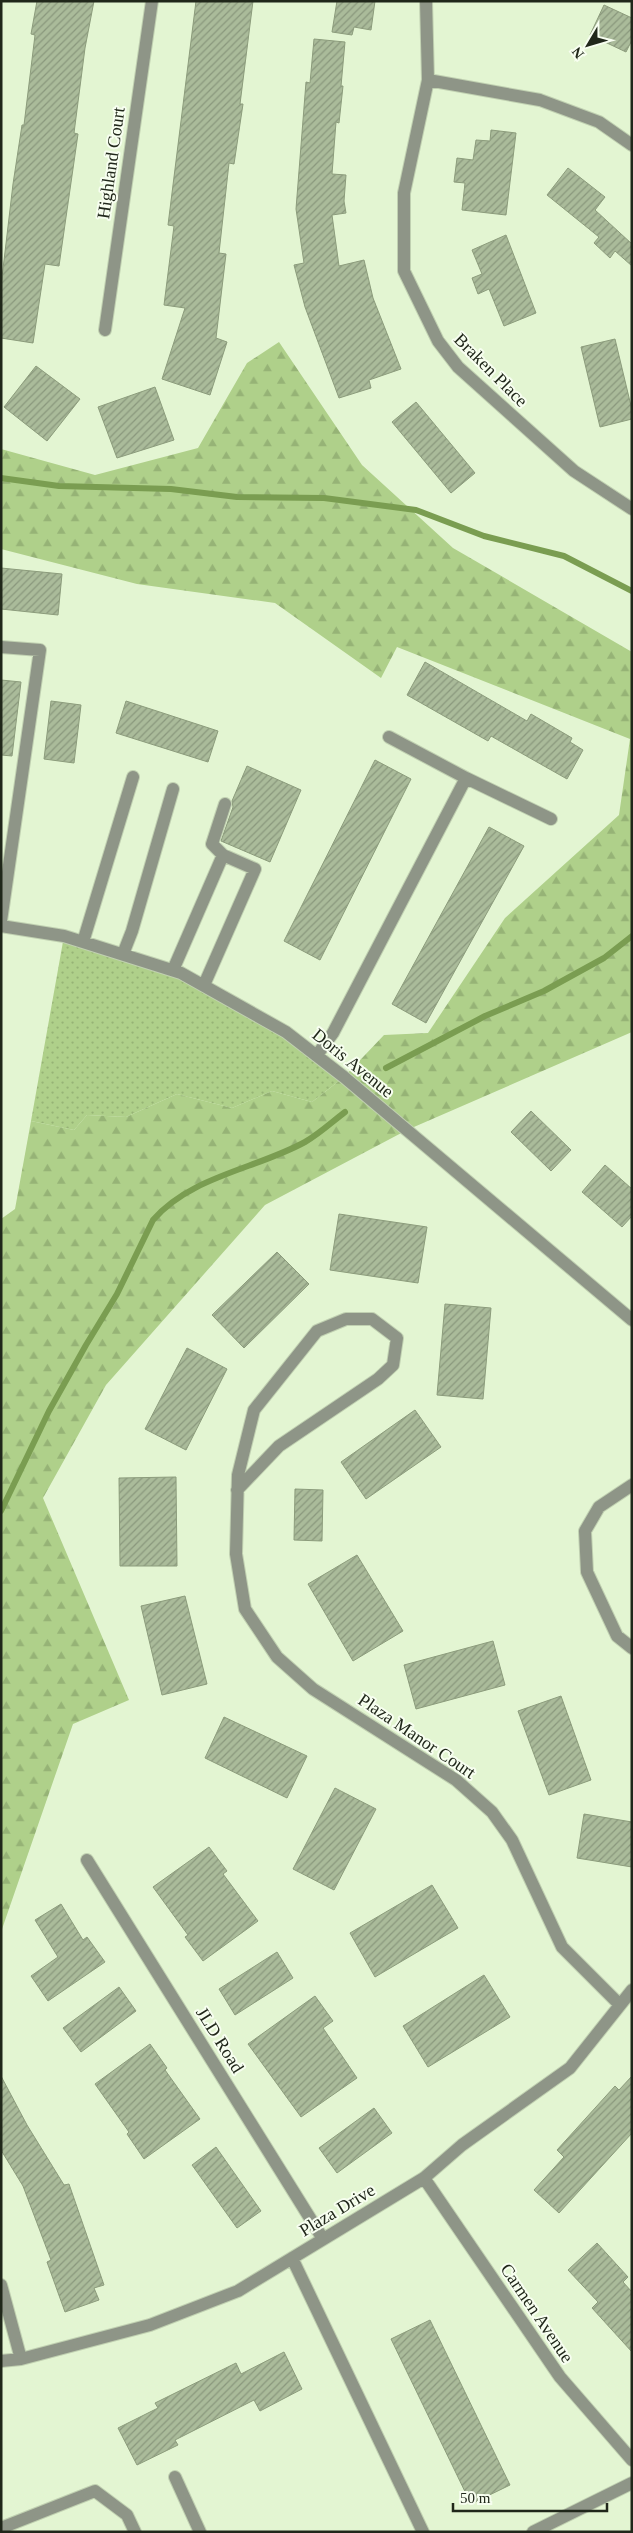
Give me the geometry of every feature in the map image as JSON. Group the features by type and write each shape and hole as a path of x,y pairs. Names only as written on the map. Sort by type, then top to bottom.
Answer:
{"street":[{"name":"Highland Court","path":"105,330 152,1"},
{"name":"Braken Place","path":"426,1 428,80 404,193 404,271 438,341 458,367 574,471 632,509"},
{"path":"428,80 540,100 599,122 632,145"},
{"path":"1,647 40,650 1,922"},
{"path":"389,736 466,778 551,820"},
{"path":"83,942 133,776"},
{"path":"317,1055 333,1033 466,778"},
{"path":"123,954 132,931 173,789"},
{"path":"204,985 255,869 223,855 212,844 225,804"},
{"path":"173,970 223,855"},
{"name":"Doris Avenue","path":"1,926 83,942 173,970 204,985 286,1032 317,1055 632,1320"},
{"name":"Plaza Manor Court","path":"237,1490 279,1446 378,1379 394,1365 397,1338 372,1319 346,1319 317,1331 254,1410 238,1475 237,1490 236,1554 245,1609 277,1657 313,1688 456,1780 492,1812 512,1840 562,1947 619,2004"},
{"path":"632,1485 599,1507 584,1531 587,1572 617,1636 632,1648"},
{"name":"JLD Road","path":"87,1860 323,2239"},
{"name":"Plaza Drive","path":"1,2361 21,2359 150,2324 238,2291 424,2178 462,2145 570,2068 632,1990"},
{"name":"Carmen Avenue","path":"424,2178 560,2378 632,2460"},
{"path":"292,2258 423,2532"},
{"path":"1,2285 21,2359"},
{"path":"175,2477 200,2532"},
{"path":"533,2532 632,2483"},
{"path":"1,2528 95,2491 127,2515 135,2532"}],"green space":[{"path":"279,342 362,465 453,548 632,652 632,1032 407,1130 265,1205 106,1385 43,1498 129,1700 73,1724 1,1932 1,1219 15,1209 31,1121 74,1130 87,1115 126,1117 177,1094 232,1108 272,1091 312,1102 344,1077 384,1035 428,1033 505,918 619,815 630,739 397,647 381,678 275,603 137,584 1,549 1,449 95,475 198,448 247,363"},
{"path":"64,936 220,994 344,1077 312,1102 272,1091 232,1108 177,1094 126,1117 87,1115 74,1130 31,1121"}],"building":[{"path":"37,1 94,1 85,48 74,133 78,134 59,266 45,264 33,343 1,338 1,286 13,184 22,125 24,125 35,35 31,34"},
{"path":"196,1 253,1 240,104 243,104 234,164 229,163 219,253 226,254 216,338 227,342 210,395 162,379 185,308 164,305 174,226 168,225"},
{"path":"337,1 375,1 371,30 354,27 352,35 332,32"},
{"path":"604,5 632,18 632,40 626,52 590,35"},
{"path":"314,39 345,42 341,86 343,86 339,123 336,122 332,174 346,175 344,201 346,213 332,215 339,266 364,260 373,298 401,369 369,380 371,388 339,398 305,307 294,265 304,263 296,209 306,82 310,83"},
{"path":"491,130 516,133 506,215 462,210 465,183 454,182 457,158 473,160 476,140 490,141"},
{"path":"568,168 605,197 595,210 632,244 632,266 615,251 610,258 594,243 599,237 547,195"},
{"path":"506,235 536,313 504,326 489,289 478,294 472,278 482,274 472,250"},
{"path":"615,339 632,410 632,419 600,427 581,347"},
{"path":"36,366 80,399 47,441 4,407"},
{"path":"155,387 174,440 117,458 98,407"},
{"path":"416,402 475,473 451,493 392,422"},
{"path":"1,568 62,574 58,615 1,609"},
{"path":"425,662 527,721 531,714 572,738 570,742 583,750 567,779 491,736 488,741 407,695"},
{"path":"1,680 21,682 12,756 1,755"},
{"path":"51,701 81,705 74,763 44,759"},
{"path":"126,701 218,731 208,762 116,733"},
{"path":"375,760 411,779 320,960 284,941"},
{"path":"247,766 301,790 270,862 221,841 233,807 232,801"},
{"path":"489,827 524,846 426,1023 392,1004"},
{"path":"531,1111 571,1150 551,1171 511,1132"},
{"path":"605,1165 632,1189 632,1216 622,1227 582,1192"},
{"path":"339,1214 427,1227 418,1283 330,1270"},
{"path":"277,1252 309,1284 244,1348 212,1315"},
{"path":"445,1304 491,1308 483,1399 437,1395"},
{"path":"187,1348 227,1369 186,1450 145,1429"},
{"path":"415,1410 441,1447 366,1499 341,1462"},
{"path":"176,1477 177,1566 120,1566 119,1478"},
{"path":"295,1489 323,1490 322,1541 294,1540"},
{"path":"357,1555 403,1631 353,1661 308,1584"},
{"path":"185,1596 207,1684 162,1695 141,1606"},
{"path":"493,1641 505,1685 416,1709 404,1665"},
{"path":"561,1696 591,1780 549,1795 518,1711"},
{"path":"224,1717 307,1756 287,1798 205,1758"},
{"path":"335,1788 376,1809 334,1890 293,1869"},
{"path":"584,1814 632,1822 632,1867 577,1858"},
{"path":"209,1847 227,1871 223,1874 258,1921 203,1961 185,1937 188,1935 153,1887"},
{"path":"432,1885 458,1928 375,1977 350,1933"},
{"path":"61,1904 83,1940 87,1937 105,1962 48,2001 31,1976 58,1957 35,1920"},
{"path":"277,1952 293,1978 235,2015 219,1989"},
{"path":"484,1975 510,2017 428,2067 403,2026"},
{"path":"119,1987 136,2011 81,2052 63,2028"},
{"path":"315,1996 333,2021 323,2028 357,2078 301,2117 248,2044"},
{"path":"150,2044 167,2068 165,2070 200,2119 144,2159 127,2134 129,2132 95,2084"},
{"path":"1,2076 27,2125 64,2185 69,2184 104,2285 94,2288 99,2300 65,2312 47,2262 51,2260 23,2186 1,2150"},
{"path":"632,2076 632,2133 559,2213 534,2190 564,2157 557,2150 615,2086 619,2090"},
{"path":"374,2108 392,2133 337,2173 319,2148"},
{"path":"216,2147 261,2211 237,2228 192,2165"},
{"path":"597,2243 628,2277 623,2282 632,2292 632,2352 592,2308 598,2302 568,2270"},
{"path":"430,2320 510,2485 471,2504 391,2339"},
{"path":"284,2352 302,2389 260,2411 254,2400 175,2440 178,2445 137,2465 118,2428 158,2408 155,2403 236,2363 241,2374"}],"waterway":[{"path":"1,478 59,486 171,489 237,497 324,498 416,510 484,536 564,556 632,591"},
{"path":"386,1068 485,1016 544,991 604,958 632,936"},
{"path":"1,1511 49,1411 117,1294 153,1220 168,1205 186,1193 205,1183 305,1142 345,1112"}]}
